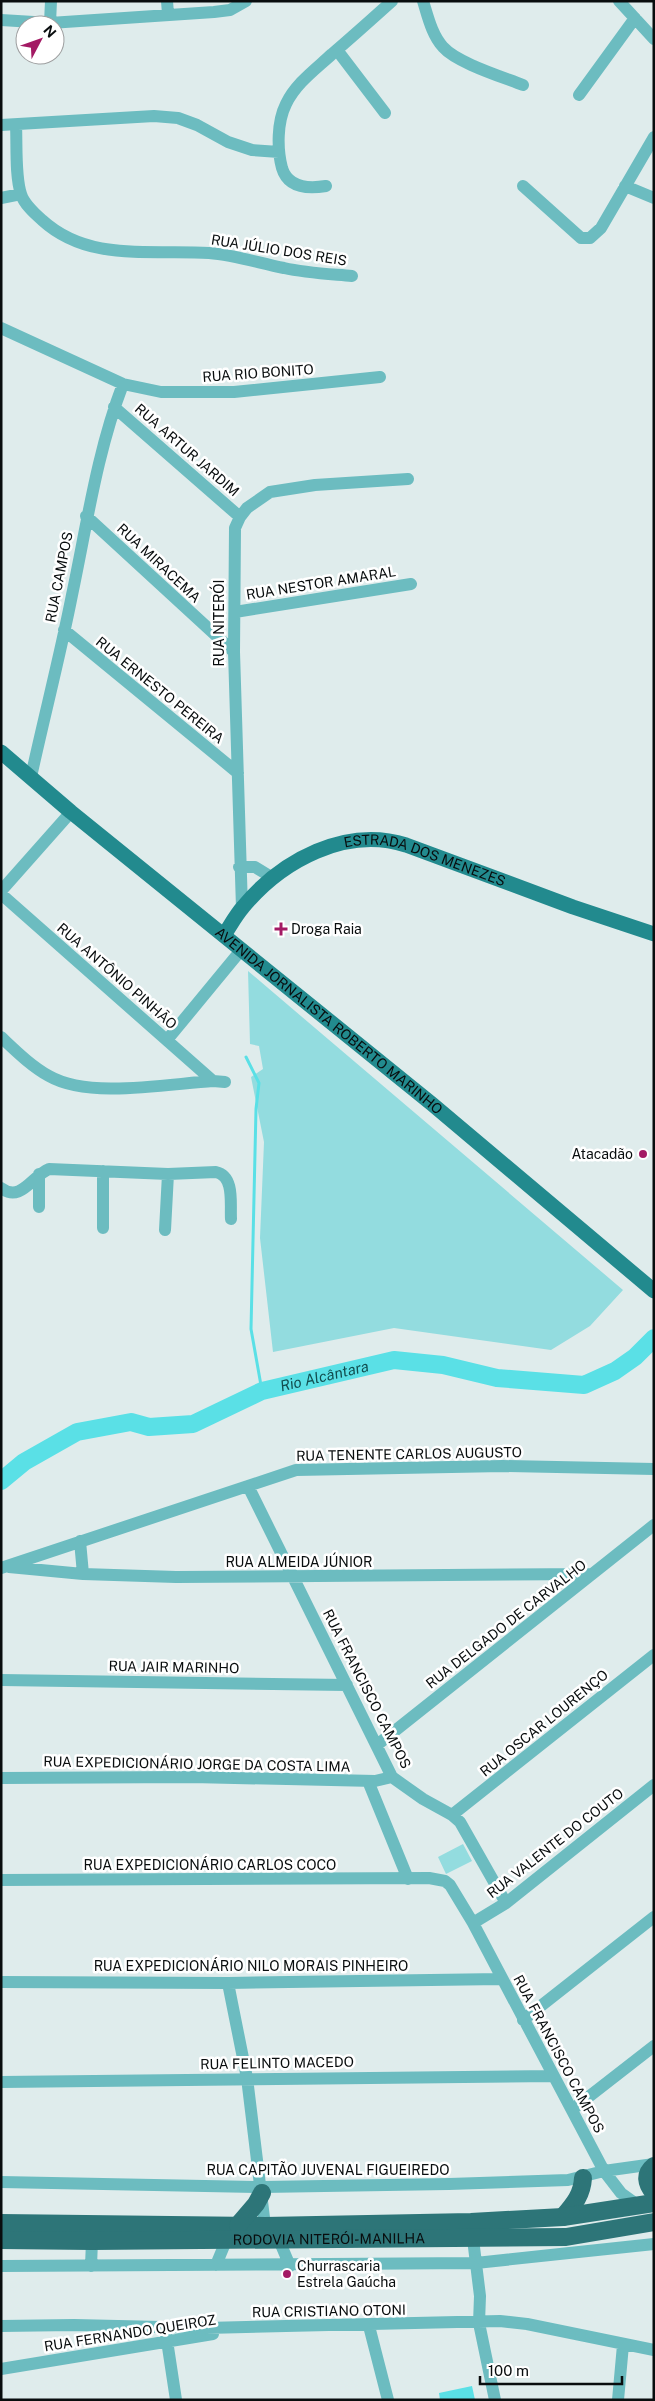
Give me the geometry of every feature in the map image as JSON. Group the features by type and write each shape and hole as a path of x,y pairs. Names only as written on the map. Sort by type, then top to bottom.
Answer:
{"highway":[{"path":"654,2165 648,2174 647,2180 654,2193"},
{"path":"562,2217 576,2202 582,2190 583,2178"},
{"path":"238,2225 256,2204 262,2190"},
{"name":"RODOVIA NITERÓI-MANILHA","path":"1,2223 265,2226 471,2222 562,2217 646,2205"},
{"name":"RODOVIA NITERÓI-MANILHA","path":"1,2240 226,2241 566,2237 650,2223"}],"main road":[{"name":"AVENIDA JORNALISTA ROBERTO MARINHO","path":"1,752 70,812 432,1104 650,1288"},
{"name":"ESTRADA DOS MENEZES","path":"224,935 242,908 273,878 325,847 361,839 387,839 654,934"}],"street":[{"path":"50,15 51,1"},
{"path":"167,1 168,14"},
{"path":"65,22 230,10 246,1"},
{"path":"326,186 303,187 291,182 284,174 279,152 281,125 286,105 304,79 392,1"},
{"path":"423,1 436,37 444,48 472,65 523,85"},
{"path":"579,95 628,8 654,38"},
{"path":"1,20 15,21"},
{"path":"337,50 385,113"},
{"path":"1,125 154,116 170,118 197,126 228,142 252,150 279,152"},
{"path":"1,198 21,194 16,125"},
{"path":"523,186 581,238 586,239 602,228 654,137"},
{"path":"625,186 654,198"},
{"name":"RUA JÚLIO DOS REIS","path":"21,194 32,212 47,225 70,239 98,249 122,253 208,253 234,256 286,269 352,276"},
{"name":"RUA RIO BONITO","path":"1,328 123,384 161,392 234,392 380,377"},
{"name":"RUA CAMPOS","path":"31,777 64,630 86,516 114,407 123,384"},
{"name":"RUA ARTUR JARDIM","path":"114,407 240,517"},
{"path":"240,517 256,500 283,489 408,479"},
{"name":"RUA MIRACEMA","path":"86,516 234,652"},
{"name":"RUA NITERÓI","path":"240,517 235,528 234,548 236,612 234,652 239,867 242,908"},
{"name":"RUA NESTOR AMARAL","path":"236,612 411,584"},
{"name":"RUA ERNESTO PEREIRA","path":"64,630 238,773"},
{"path":"1,893 70,812"},
{"path":"239,867 255,867 273,878"},
{"name":"RUA ANTÔNIO PINHÃO","path":"1,893 167,1040 219,1082 98,1089 74,1085 50,1077 28,1062 1,1037"},
{"path":"167,1040 242,949"},
{"path":"1,1188 12,1194 17,1194 39,1174 49,1168 168,1174 216,1172 224,1176 229,1188 230,1219"},
{"path":"103,1171 103,1228"},
{"path":"39,1174 39,1207"},
{"path":"165,1230 168,1174"},
{"name":"RUA TENENTE CARLOS AUGUSTO","path":"4,1567 296,1470 503,1466 654,1469"},
{"name":"RUA FRANCISCO CAMPOS","path":"248,1486 392,1777 423,1800 452,1815 468,1833 506,1903"},
{"name":"RUA DELGADO DE CARVALHO","path":"377,1745 654,1525"},
{"path":"80,1541 83,1574"},
{"name":"RUA ALMEIDA JÚNIOR","path":"4,1567 83,1574 295,1578 592,1574"},
{"name":"RUA OSCAR LOURENÇO","path":"452,1815 654,1655"},
{"name":"RUA JAIR MARINHO","path":"1,1680 347,1685"},
{"name":"RUA EXPEDICIONÁRIO JORGE DA COSTA LIMA","path":"1,1778 192,1777 368,1781 392,1777"},
{"path":"368,1781 413,1879"},
{"name":"RUA VALENTE DO COUTO","path":"473,1923 506,1903 654,1785"},
{"name":"RUA FRANCISCO CAMPOS","path":"413,1879 439,1879 450,1885 473,1923 523,2020 573,2109 604,2171 621,2193 646,2205"},
{"name":"RUA EXPEDICIONÁRIO CARLOS COCO","path":"1,1880 413,1879"},
{"path":"523,2020 654,1917"},
{"name":"RUA EXPEDICIONÁRIO NILO MORAIS PINHEIRO","path":"1,1982 501,1979"},
{"path":"228,1982 247,2078 265,2226"},
{"path":"573,2109 654,2046"},
{"name":"RUA FELINTO MACEDO","path":"1,2082 554,2076"},
{"name":"RUA CAPITÃO JUVENAL FIGUEIREDO","path":"1,2182 262,2190 568,2180 583,2178 604,2171 654,2165"},
{"path":"1,2266 290,2266 476,2263 654,2243 650,2223"},
{"path":"473,2239 480,2296 479,2323 495,2400"},
{"path":"279,2240 290,2266"},
{"path":"91,2266 92,2241"},
{"path":"216,2266 226,2241"},
{"name":"RUA CRISTIANO OTONI","path":"1,2326 74,2325 165,2329 264,2326 369,2326 500,2321 527,2324 623,2346 654,2350"},
{"name":"RUA FERNANDO QUEIROZ","path":"1,2369 264,2326"},
{"path":"369,2326 388,2400"},
{"path":"165,2329 176,2400"},
{"path":"618,2400 623,2346"}],"shaded area":[{"path":"248,971 623,1290 590,1326 551,1350 394,1328 273,1352 260,1238 264,1142 251,1077 263,1069 259,1046 250,1044"},
{"path":"463,1844 472,1861 446,1874 438,1857"},
{"path":"472,2386 475,2400 440,2400 439,2393"}],"waterway":[{"path":"246,1057 259,1083 256,1109 251,1329 262,1391"},
{"name":"Rio Alcântara","path":"1,1481 24,1462 77,1432 131,1422 149,1427 193,1424 262,1391 394,1360 443,1365 497,1378 584,1385 615,1371 635,1357 654,1338"}],"place":[{"name":"Droga Raia","path":"281,929"},
{"name":"Atacadão","path":"643,1154"},
{"name":"Churrascaria Estrela Gaúcha","path":"287,2274"}]}
